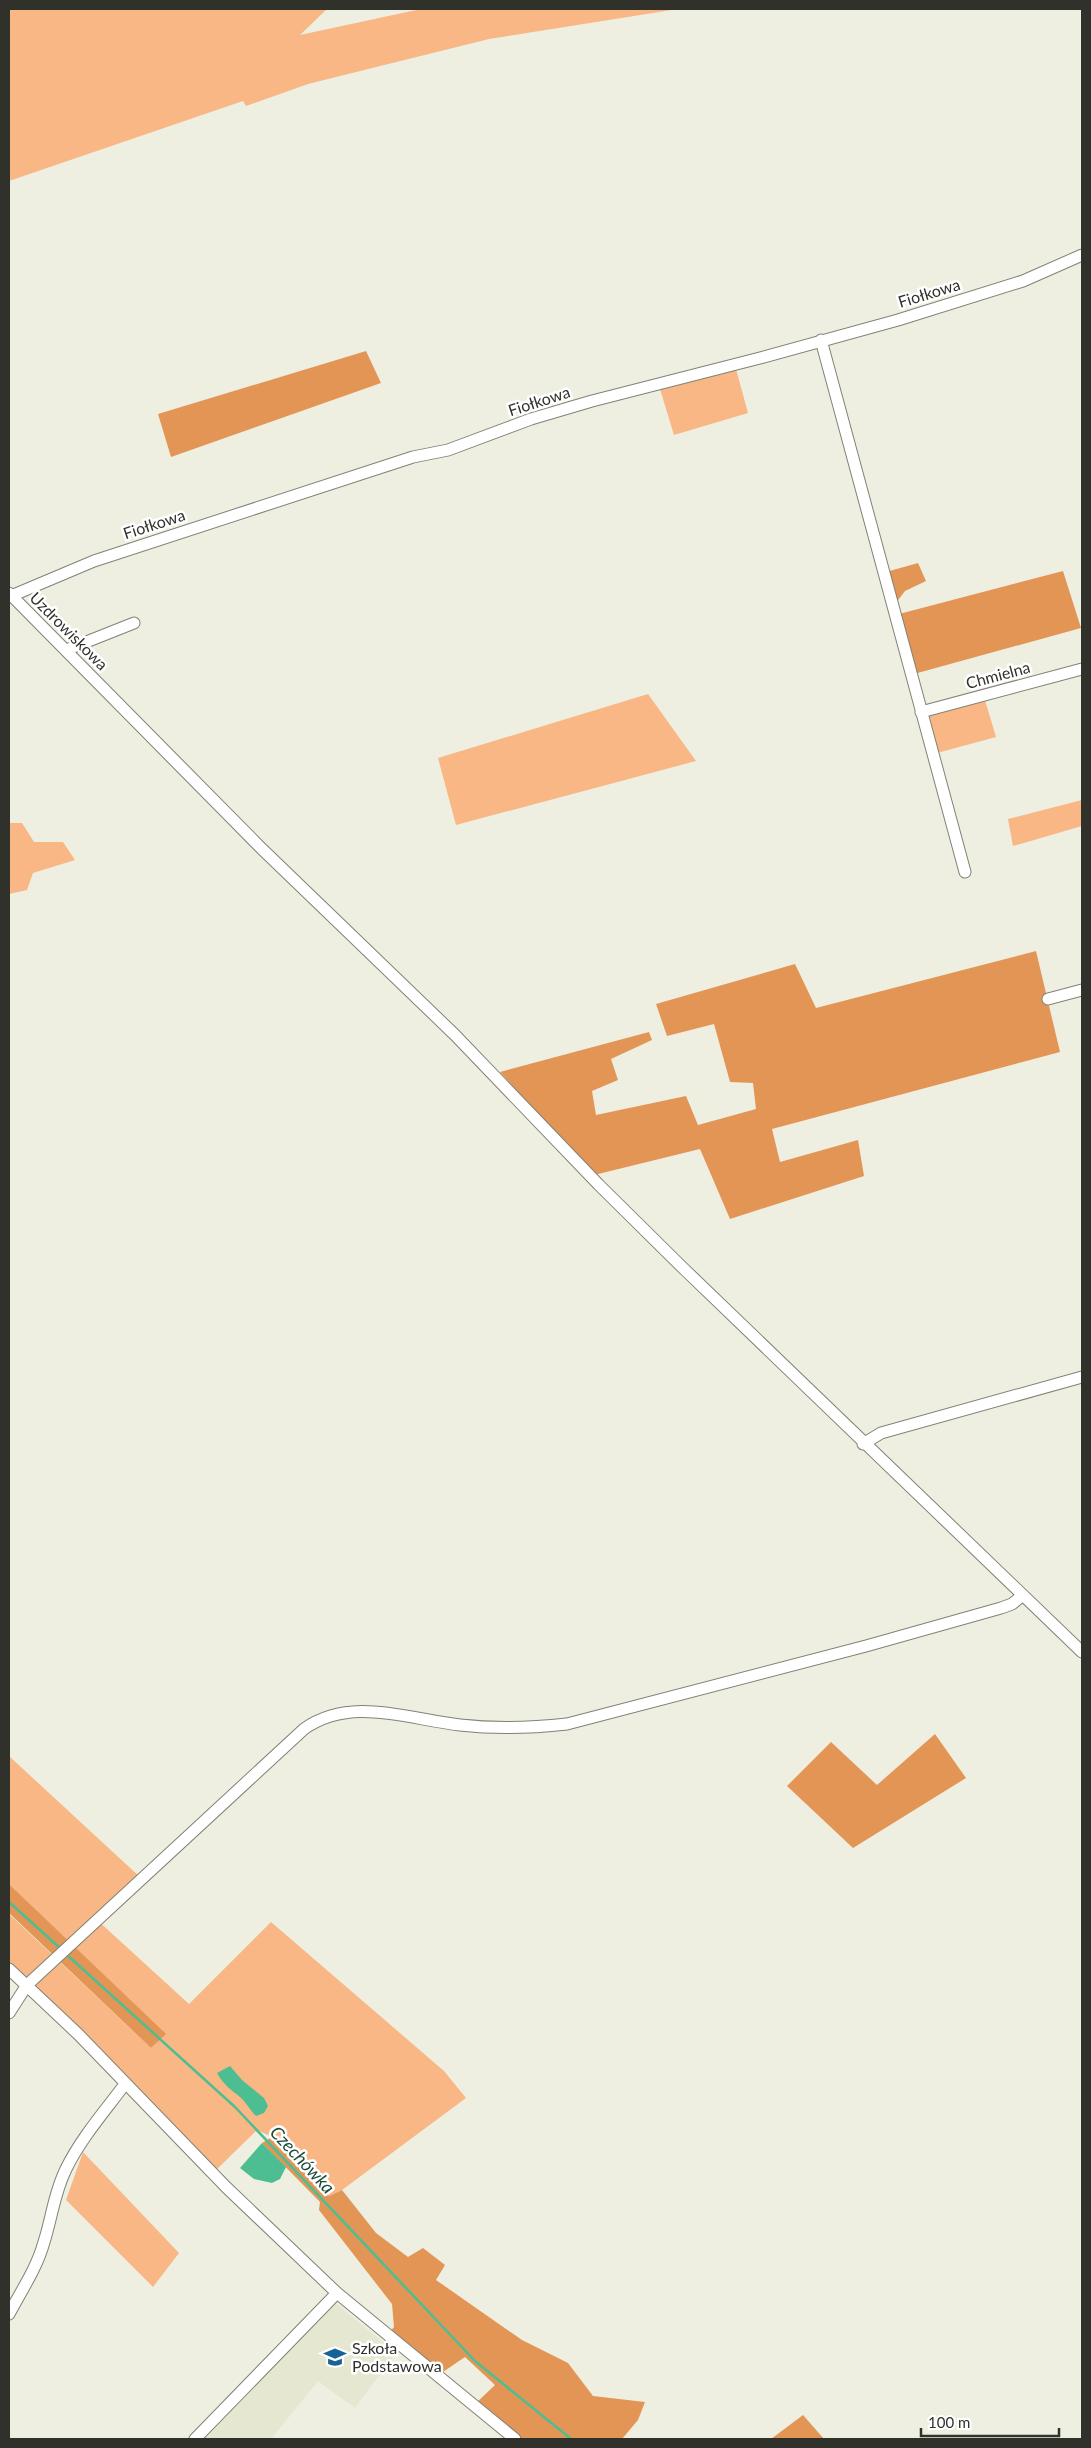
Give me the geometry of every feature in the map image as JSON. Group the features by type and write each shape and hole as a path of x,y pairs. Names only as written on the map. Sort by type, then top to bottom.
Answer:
{"street":[{"name":"Fiołkowa","path":"10,594 94,561 413,457 448,450 531,419 601,398 906,317 1023,280 1082,255"},
{"path":"821,340 965,872"},
{"name":"Uzdrowiskowa","path":"10,594 262,848 461,1042 598,1185 864,1444 1082,1652"},
{"path":"66,650 134,623"},
{"name":"Chmielna","path":"921,712 1082,669"},
{"path":"1048,1000 1082,990"},
{"path":"864,1444 881,1433 1082,1377"},
{"path":"9,2013 27,1985 74,1942 96,1918 304,1729 327,1716 356,1712 395,1713 458,1725 493,1727 542,1727 567,1724 866,1646 1007,1606 1023,1595"},
{"path":"9,1969 226,2187 337,2293 515,2439"},
{"path":"9,2314 36,2264 45,2242 55,2194 66,2169 82,2143 125,2084"},
{"path":"195,2439 337,2293"}],"shaded area":[{"path":"9,9 327,9 300,35 421,9 678,9 489,39 308,84 246,106 243,101 9,181"},
{"path":"366,351 381,383 171,457 158,414"},
{"path":"736,369 748,413 674,435 660,389"},
{"path":"918,563 926,581 905,591 895,604 886,572"},
{"path":"1063,571 1081,628 914,674 899,614"},
{"path":"648,694 696,761 456,825 438,758"},
{"path":"985,700 996,737 937,753 926,716"},
{"path":"1082,800 1082,826 1013,846 1008,819"},
{"path":"9,823 22,823 34,842 63,842 75,860 33,873 27,890 9,894"},
{"path":"1036,951 1060,1052 772,1129 780,1162 858,1140 864,1176 730,1219 700,1149 594,1175 500,1072 649,1032 652,1040 611,1059 618,1080 592,1091 596,1115 686,1096 698,1125 756,1109 753,1083 730,1082 714,1024 667,1036 656,1004 795,964 816,1008"},
{"path":"935,1734 966,1778 853,1848 787,1786 831,1742 877,1785"},
{"path":"9,1756 141,1878 96,1919 189,2004 271,1922 444,2071 466,2098 342,2190 329,2196 272,2137 257,2130 213,2173 9,1965 9,1914 151,2048 165,2034 9,1884"},
{"path":"9,1884 166,2034 151,2048 9,1913"},
{"path":"230,2066 242,2080 264,2098 268,2106 264,2113 256,2116 217,2073"},
{"path":"272,2137 329,2196 342,2190 376,2233 408,2257 423,2248 445,2265 436,2280 522,2340 568,2363 593,2396 645,2402 638,2420 622,2439 520,2439 476,2403 495,2385 465,2357 440,2374 388,2334 394,2327 392,2304 319,2210 320,2202 262,2143"},
{"path":"262,2143 286,2167 280,2179 272,2183 254,2179 240,2168"},
{"path":"83,2152 179,2253 153,2287 66,2200"},
{"path":"333,2301 396,2353 355,2408 318,2381 271,2439 202,2439"},
{"path":"803,2415 824,2439 771,2439"}],"waterway":[{"name":"Czechówka","path":"9,1902 61,1949"},
{"name":"Czechówka","path":"66,1954 235,2107 475,2361 571,2439"}],"place":[{"name":"Szkoła Podstawowa","path":"335,2357"}]}
